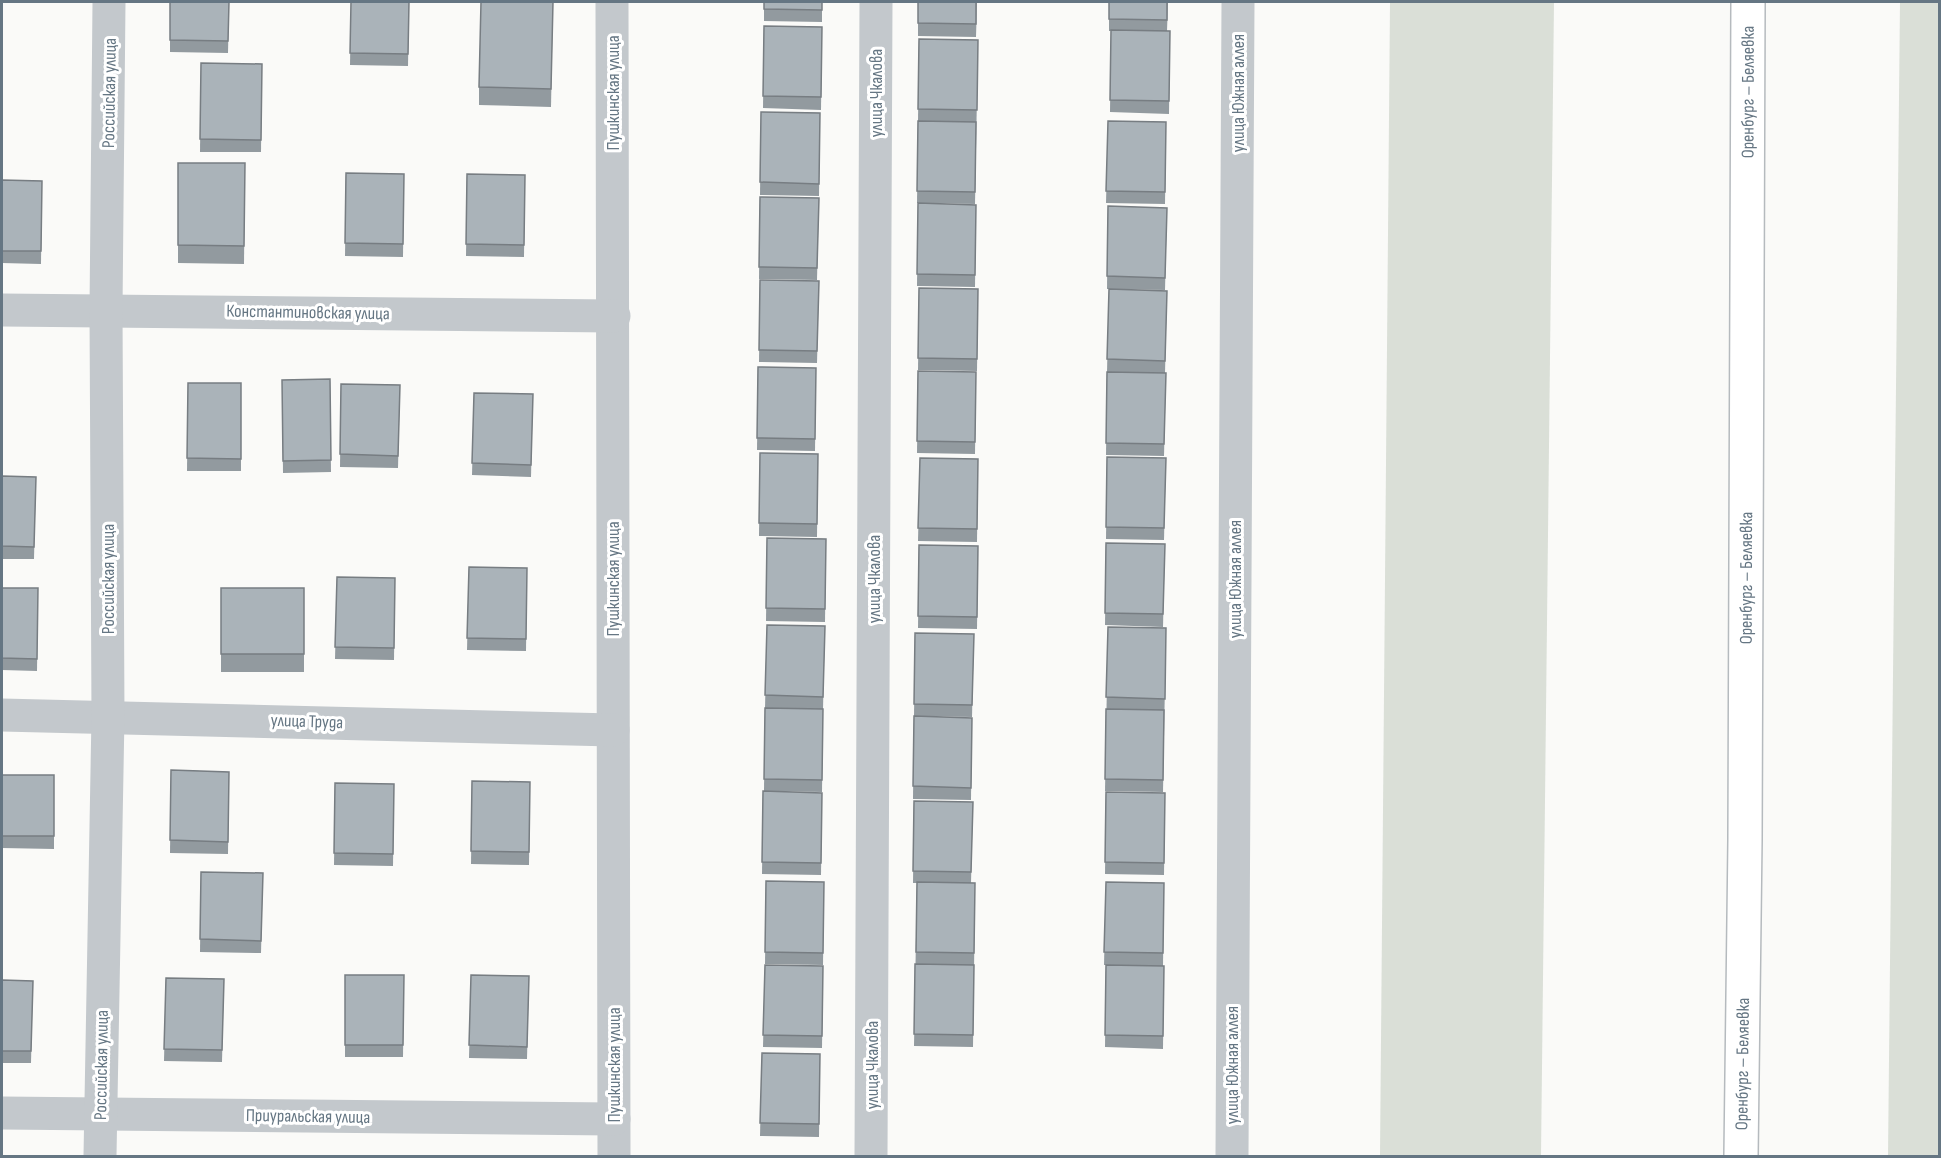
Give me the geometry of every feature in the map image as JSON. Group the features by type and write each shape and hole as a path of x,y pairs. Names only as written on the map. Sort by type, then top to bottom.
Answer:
{"main road":[{"name":"Оренбург – Беляевка","path":"1741,1156 1745,840 1748,2"}],"street":[{"name":"Российская улица","path":"100,1156 108,716 106,310 109,2"},
{"name":"Пушкинская улица","path":"612,2 614,1156"},
{"name":"улица Чкалова","path":"871,1156 876,2"},
{"name":"улица Южная аллея","path":"1232,1156 1238,2"},
{"name":"Константиновская улица","path":"2,310 614,316"},
{"name":"улица Труда","path":"2,715 613,730"},
{"name":"Приуральская улица","path":"2,1113 614,1119"}],"shaded area":[{"path":"1390,2 1554,2 1541,1156 1380,1156"},
{"path":"1900,2 1940,2 1939,1156 1888,1156"}],"building":[{"path":"170,2 229,2 228,41 170,40"},
{"path":"351,2 409,2 408,54 350,53"},
{"path":"481,2 553,2 551,89 479,87"},
{"path":"764,2 822,2 822,10 764,9"},
{"path":"918,2 976,2 976,24 918,23"},
{"path":"1109,2 1167,2 1167,20 1109,19"},
{"path":"764,26 822,27 821,97 763,96"},
{"path":"1111,30 1170,31 1169,101 1110,100"},
{"path":"919,39 978,40 977,110 918,109"},
{"path":"201,63 262,64 261,140 200,139"},
{"path":"761,112 820,113 819,184 760,182"},
{"path":"918,121 976,122 975,192 917,191"},
{"path":"1108,121 1166,122 1165,192 1106,191"},
{"path":"178,163 245,163 244,246 178,245"},
{"path":"346,173 404,174 403,244 345,243"},
{"path":"467,174 525,175 524,245 466,244"},
{"path":"2,180 42,181 41,251 2,251"},
{"path":"760,197 819,198 817,268 759,267"},
{"path":"918,203 976,205 975,275 917,274"},
{"path":"1108,206 1167,208 1165,278 1107,276"},
{"path":"760,280 819,281 817,351 759,350"},
{"path":"919,288 978,289 977,359 918,358"},
{"path":"1109,289 1167,291 1165,361 1107,359"},
{"path":"758,367 816,368 815,439 757,438"},
{"path":"918,371 976,372 975,442 917,441"},
{"path":"1107,372 1166,373 1164,444 1106,443"},
{"path":"330,379 331,460 283,461 282,380"},
{"path":"188,383 241,383 241,459 187,458"},
{"path":"341,384 400,385 398,456 340,454"},
{"path":"474,393 533,394 531,465 472,463"},
{"path":"760,453 818,454 817,524 759,523"},
{"path":"1107,457 1166,458 1164,528 1106,527"},
{"path":"920,458 978,459 977,529 918,528"},
{"path":"2,476 36,477 34,547 2,546"},
{"path":"767,538 826,539 825,609 766,608"},
{"path":"1106,543 1165,544 1163,614 1105,613"},
{"path":"919,545 978,546 977,617 918,616"},
{"path":"469,567 527,568 526,639 467,638"},
{"path":"337,577 395,578 394,648 335,647"},
{"path":"2,588 38,588 37,659 2,658"},
{"path":"221,588 304,588 304,654 221,654"},
{"path":"767,625 825,626 823,697 765,695"},
{"path":"1108,627 1166,628 1165,699 1106,697"},
{"path":"915,633 974,634 972,705 914,704"},
{"path":"765,708 823,709 822,780 764,779"},
{"path":"1106,709 1164,710 1163,780 1105,779"},
{"path":"914,716 972,718 971,788 913,786"},
{"path":"171,770 229,772 228,842 170,840"},
{"path":"2,775 54,775 54,836 2,836"},
{"path":"472,781 530,782 529,852 471,851"},
{"path":"335,783 394,784 393,854 334,853"},
{"path":"763,791 822,793 821,863 762,862"},
{"path":"1106,792 1165,793 1164,863 1105,862"},
{"path":"914,801 973,802 971,872 913,871"},
{"path":"201,872 263,873 261,941 200,939"},
{"path":"766,881 824,882 823,953 765,952"},
{"path":"917,882 975,883 974,953 916,952"},
{"path":"1106,882 1164,883 1163,953 1104,952"},
{"path":"915,964 974,965 973,1035 914,1034"},
{"path":"765,965 823,966 822,1036 763,1035"},
{"path":"1106,965 1164,966 1163,1036 1105,1035"},
{"path":"345,975 404,975 403,1045 345,1045"},
{"path":"471,975 529,976 527,1047 469,1045"},
{"path":"166,978 224,979 222,1050 164,1049"},
{"path":"2,980 33,981 31,1051 2,1051"},
{"path":"762,1053 820,1054 819,1124 760,1123"}]}
